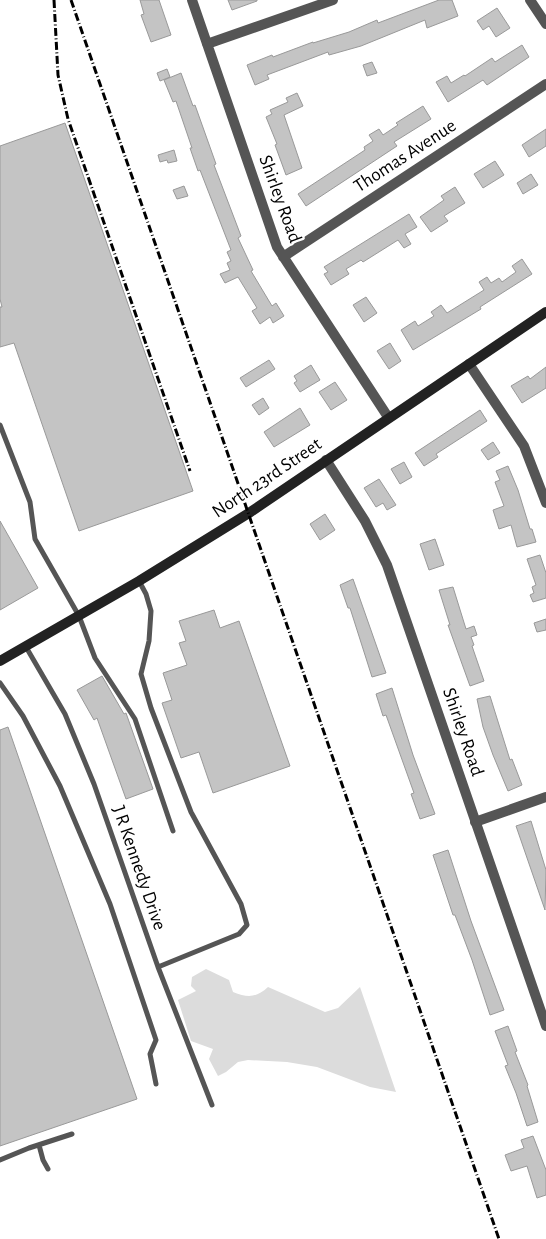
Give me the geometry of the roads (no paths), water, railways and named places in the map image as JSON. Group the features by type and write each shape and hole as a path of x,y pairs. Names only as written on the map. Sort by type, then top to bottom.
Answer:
{"main road":[{"name":"North 23rd Street","path":"0,661 138,582 249,513 388,417 546,312"}],"street":[{"name":"Shirley Road","path":"192,0 277,248 388,417"},
{"path":"207,44 333,0"},
{"path":"530,0 546,24"},
{"name":"Thomas Avenue","path":"283,257 546,84"},
{"path":"469,364 524,446 546,503"},
{"name":"Shirley Road","path":"326,460 365,521 387,564 546,1026"},
{"path":"475,822 546,797"}],"lane":[{"path":"0,425 30,502 34,539 79,616 95,658 135,719 173,832"},
{"path":"138,582 146,594 151,611 149,640 141,674 151,708 191,812 241,904 247,925 239,934 158,967"},
{"name":"J R Kennedy Drive","path":"26,647 65,714 94,784 158,967 212,1105"},
{"path":"0,683 23,716 60,786 110,904 156,1040 150,1054 156,1084"},
{"path":"0,1160 72,1134"},
{"path":"39,1145 48,1169"}],"railway":[{"path":"54,0 58,75 68,119 190,471"},
{"path":"71,0 499,1239"}]}
